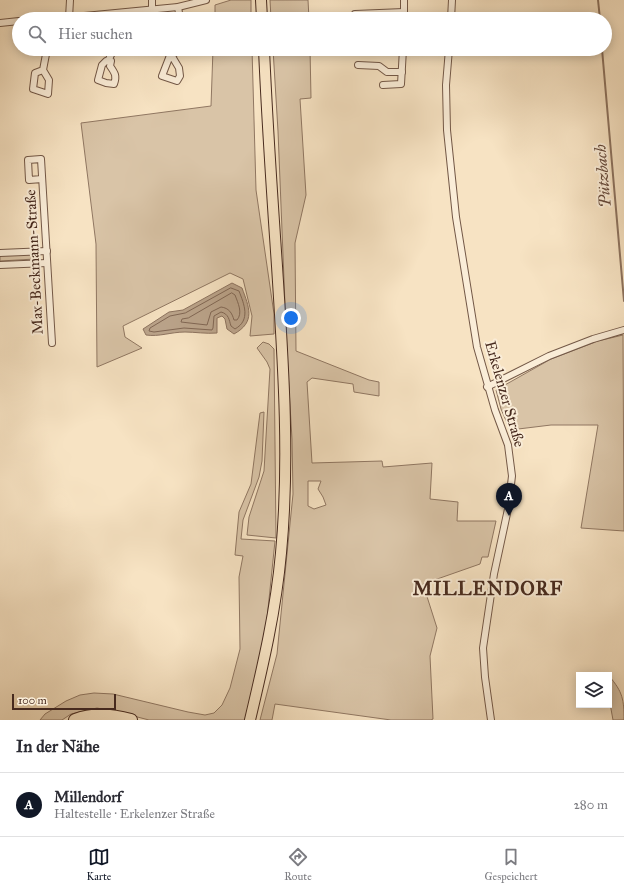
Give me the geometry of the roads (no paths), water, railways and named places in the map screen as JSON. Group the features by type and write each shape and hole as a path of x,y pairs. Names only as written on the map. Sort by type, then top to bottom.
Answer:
{"highway":[{"path":"75,720 82,717 100,715 131,720"}],"main road":[{"path":"261,0 262,12"},
{"path":"250,720 263,668 274,607 281,553 285,484 285,418 282,338 269,151 264,56"}],"street":[{"path":"69,12 70,0"},
{"path":"152,0 152,10"},
{"path":"142,12 178,7 206,0"},
{"path":"404,0 404,12"},
{"path":"451,12 452,0"},
{"path":"178,7 179,12"},
{"path":"0,23 12,22"},
{"path":"43,70 46,56"},
{"path":"108,61 110,56"},
{"path":"384,85 401,84 403,56"},
{"name":"Erkelenzer Straße","path":"448,56 446,85 447,130 456,217 477,347 487,387 508,445 512,476 508,509 493,579 483,648 484,677 491,720"},
{"path":"358,65 379,66 387,72 402,72"},
{"name":"Max-Beckmann-Straße","path":"42,179 52,343"},
{"path":"0,253 47,250"},
{"path":"0,264 47,263"},
{"path":"487,387 549,356 593,339 624,331"}],"water":[{"path":"232,283 242,288 249,314 246,324 234,334 227,329 225,319 222,316 217,318 217,333 185,332 146,335 143,329 169,312 183,310"}],"waterway":[{"name":"Pützbach","path":"598,0 599,12"},
{"name":"Pützbach","path":"603,56 624,301"}],"place":[{"name":"Millendorf","path":"509,516"}],"district":[{"name":"MILLENDORF","path":"488,588"}]}
